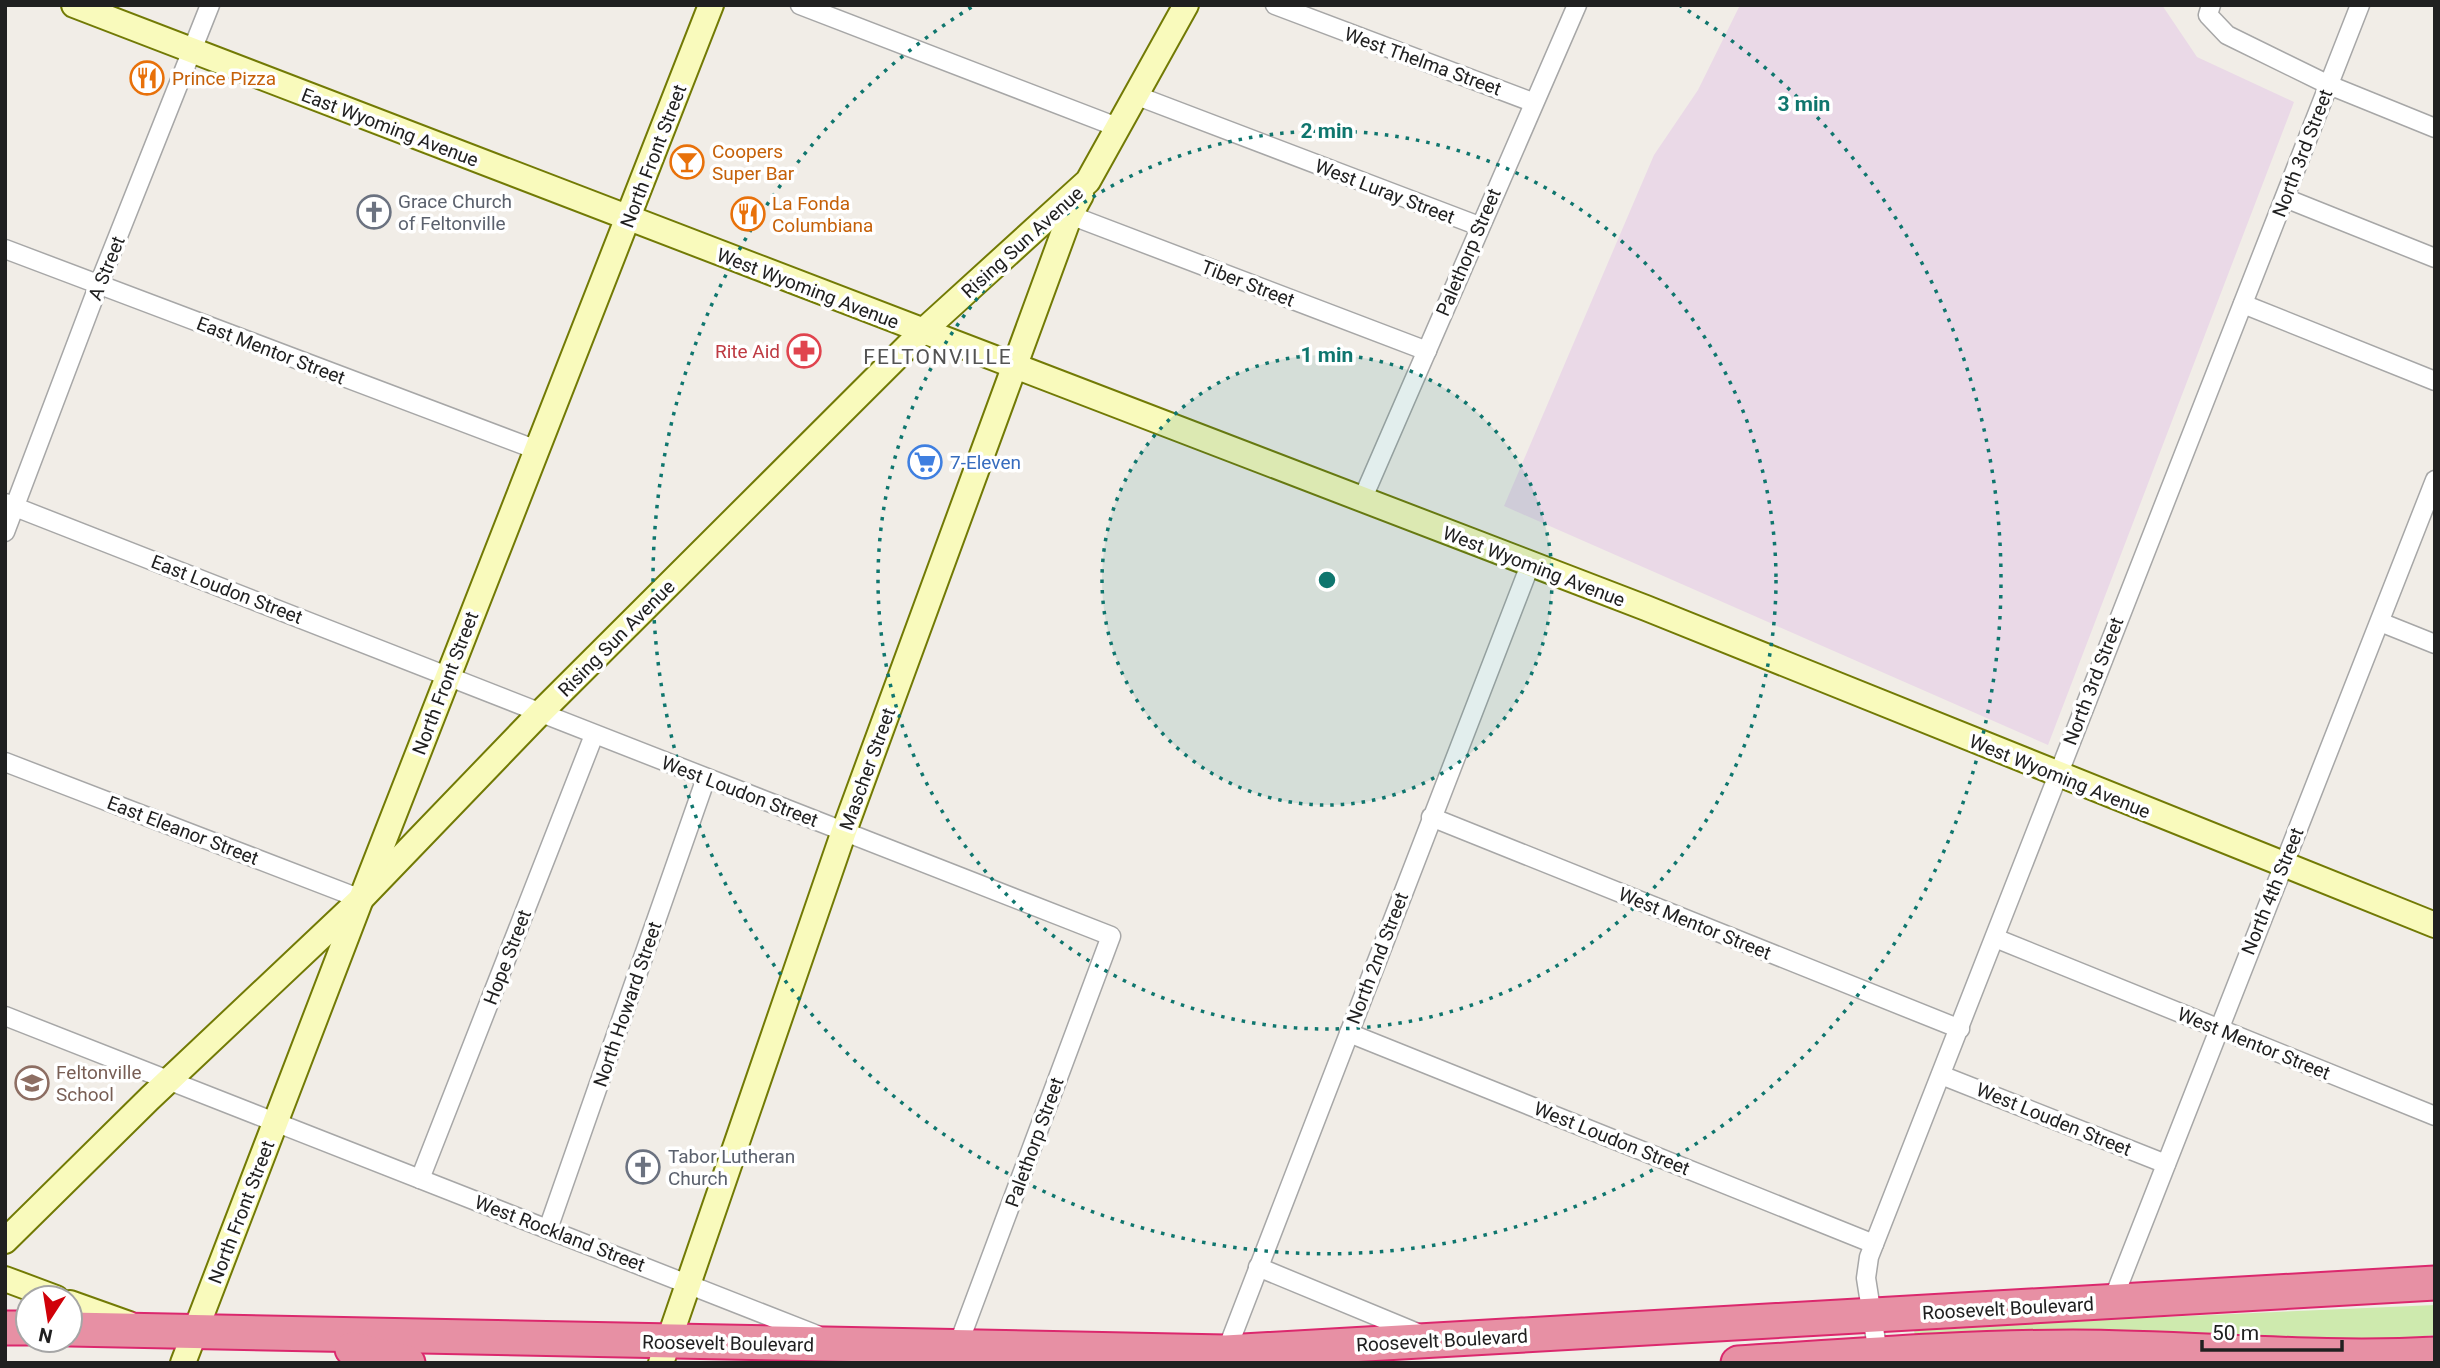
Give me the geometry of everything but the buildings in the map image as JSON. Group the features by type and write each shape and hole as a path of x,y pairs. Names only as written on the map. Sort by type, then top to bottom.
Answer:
{"highway":[{"name":"Roosevelt Boulevard","path":"84,1329 294,1334 664,1352 843,1346 1226,1352 2435,1283"},
{"path":"294,1334 408,1363"},
{"path":"1380,1363 1437,1341"},
{"name":"Roosevelt Boulevard","path":"1738,1363 1879,1359 2063,1347 2305,1356 2435,1354"}],"street":[{"name":"East Wyoming Avenue","path":"74,5 628,219"},
{"name":"A Street","path":"5,532 10,505 210,5"},
{"name":"North Front Street","path":"183,1363 360,899 711,5"},
{"path":"800,5 1117,127"},
{"name":"Rising Sun Avenue","path":"5,1241 360,899 541,712 922,332 1088,181 1186,5"},
{"name":"West Thelma Street","path":"1275,5 1532,102"},
{"name":"Palethorp Street","path":"1362,500 1532,102 1577,5"},
{"name":"North 3rd Street","path":"1879,1359 1866,1278 1874,1244 2059,776 2067,745 2360,5"},
{"path":"2210,11 2227,35 2329,85 2435,128"},
{"name":"West Luray Street","path":"1135,95 1479,226"},
{"name":"Mascher Street","path":"664,1352 845,831 1070,215 1088,181"},
{"path":"2285,198 2435,258"},
{"name":"Tiber Street","path":"1070,215 1427,351"},
{"name":"West Wyoming Avenue","path":"628,219 1646,608 2435,925"},
{"name":"East Mentor Street","path":"5,249 537,450"},
{"path":"2243,304 2435,381"},
{"name":"North 4th Street","path":"2112,1302 2435,480"},
{"name":"East Loudon Street","path":"10,505 448,676"},
{"name":"North 2nd Street","path":"1226,1352 1530,565"},
{"path":"2380,622 2435,644"},
{"name":"West Loudon Street","path":"448,676 1111,936"},
{"name":"Hope Street","path":"420,1179 593,735"},
{"name":"East Eleanor Street","path":"5,762 360,899"},
{"name":"North Howard Street","path":"548,1229 706,778"},
{"name":"West Mentor Street","path":"1431,817 1960,1029"},
{"name":"Palethorp Street","path":"957,1348 1111,936"},
{"name":"West Mentor Street","path":"1995,938 2435,1116"},
{"name":"West Rockland Street","path":"5,1016 843,1346"},
{"name":"West Loudon Street","path":"1349,1032 1874,1244"},
{"name":"West Louden Street","path":"1941,1075 2166,1164"},
{"path":"1258,1267 1437,1341"},
{"path":"84,1308 149,1331"}],"shaded area":[{"path":"1740,5 2162,5 2197,57 2294,102 2048,745 1504,506 1654,155 1698,90"}],"green space":[{"path":"2435,1305 2435,1335 2363,1342 1915,1340 1914,1328"}],"place":[{"name":"Prince Pizza","path":"147,78"},
{"name":"Coopers Super Bar","path":"687,162"},
{"name":"Grace Church of Feltonville","path":"374,212"},
{"name":"La Fonda Columbiana","path":"748,214"},
{"name":"Rite Aid","path":"804,351"},
{"name":"7-Eleven","path":"925,462"},
{"name":"Feltonville School","path":"32,1083"},
{"name":"Tabor Lutheran Church","path":"643,1167"}],"district":[{"name":"FELTONVILLE","path":"938,357"}]}
